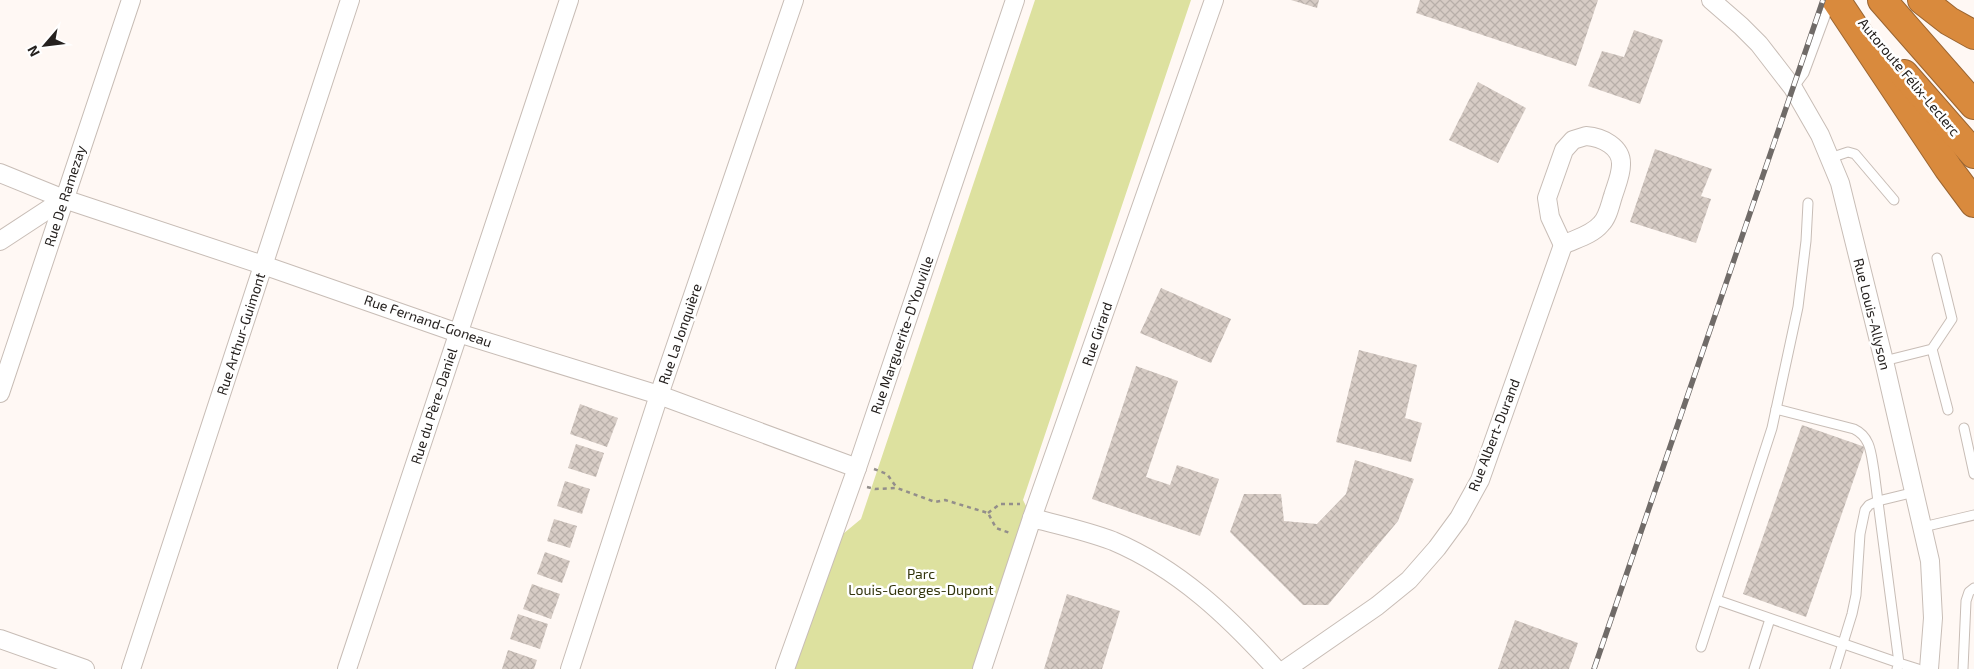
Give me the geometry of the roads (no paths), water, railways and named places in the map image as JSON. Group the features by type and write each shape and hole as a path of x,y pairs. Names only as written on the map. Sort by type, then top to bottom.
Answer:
{"highway":[{"path":"1836,0 1867,37 1948,168 1974,203"},
{"name":"Autoroute Félix-Leclerc","path":"1844,0 1867,37 1974,154"},
{"name":"Autoroute Félix-Leclerc","path":"1882,0 1974,105"},
{"path":"1922,0 1949,21 1974,35"}],"street":[{"name":"Rue De Ramezay","path":"0,393 131,0"},
{"name":"Rue Arthur-Guimont","path":"131,669 350,0"},
{"name":"Rue du Père-Daniel","path":"347,669 569,0"},
{"name":"Rue La Jonquière","path":"570,669 658,395 794,0"},
{"name":"Rue Marguerite-D'Youville","path":"784,669 857,468 1015,0"},
{"name":"Rue Girard","path":"982,669 1032,518 1214,0"},
{"name":"Rue Louis-Allyson","path":"1711,0 1732,17 1759,44 1793,88 1816,126 1844,198 1923,527 1932,584 1932,630 1929,669"},
{"path":"1586,136 1594,138 1609,144 1616,150 1621,163 1620,172 1607,214 1601,225 1591,232 1563,245 1550,217 1547,198 1566,146 1577,138 1586,136"},
{"name":"Rue Fernand-Goneau","path":"0,173 64,199 264,264 458,333 658,395 857,468"},
{"path":"0,241 64,199"},
{"name":"Rue Albert-Durand","path":"1286,669 1377,606 1409,580 1437,548 1459,518 1480,480 1563,245"},
{"path":"1032,518 1112,541 1162,567 1202,595 1236,626 1276,669"},
{"path":"0,639 85,669"}],"lane":[{"path":"1793,88 1804,73 1831,0"},
{"path":"1830,158 1844,153 1853,153 1894,200"},
{"path":"1701,647 1772,428 1798,307 1806,241 1808,203"},
{"path":"1884,361 1932,349 1952,319 1937,258"},
{"path":"1932,349 1948,410"},
{"path":"1776,409 1854,429 1863,434 1868,440 1878,501 1898,666"},
{"path":"1964,428 1974,474"},
{"path":"1835,669 1856,596 1863,516 1869,505 1915,492"},
{"path":"1923,527 1974,515"},
{"path":"1963,669 1966,601 1969,592 1974,588"},
{"path":"1716,600 1843,644 1898,666 1918,669"},
{"path":"1754,669 1770,619"}],"railway":[{"path":"1594,669 1823,0"}],"park label":[{"name":"Parc Louis-Georges-Dupont","path":"921,582"}]}
